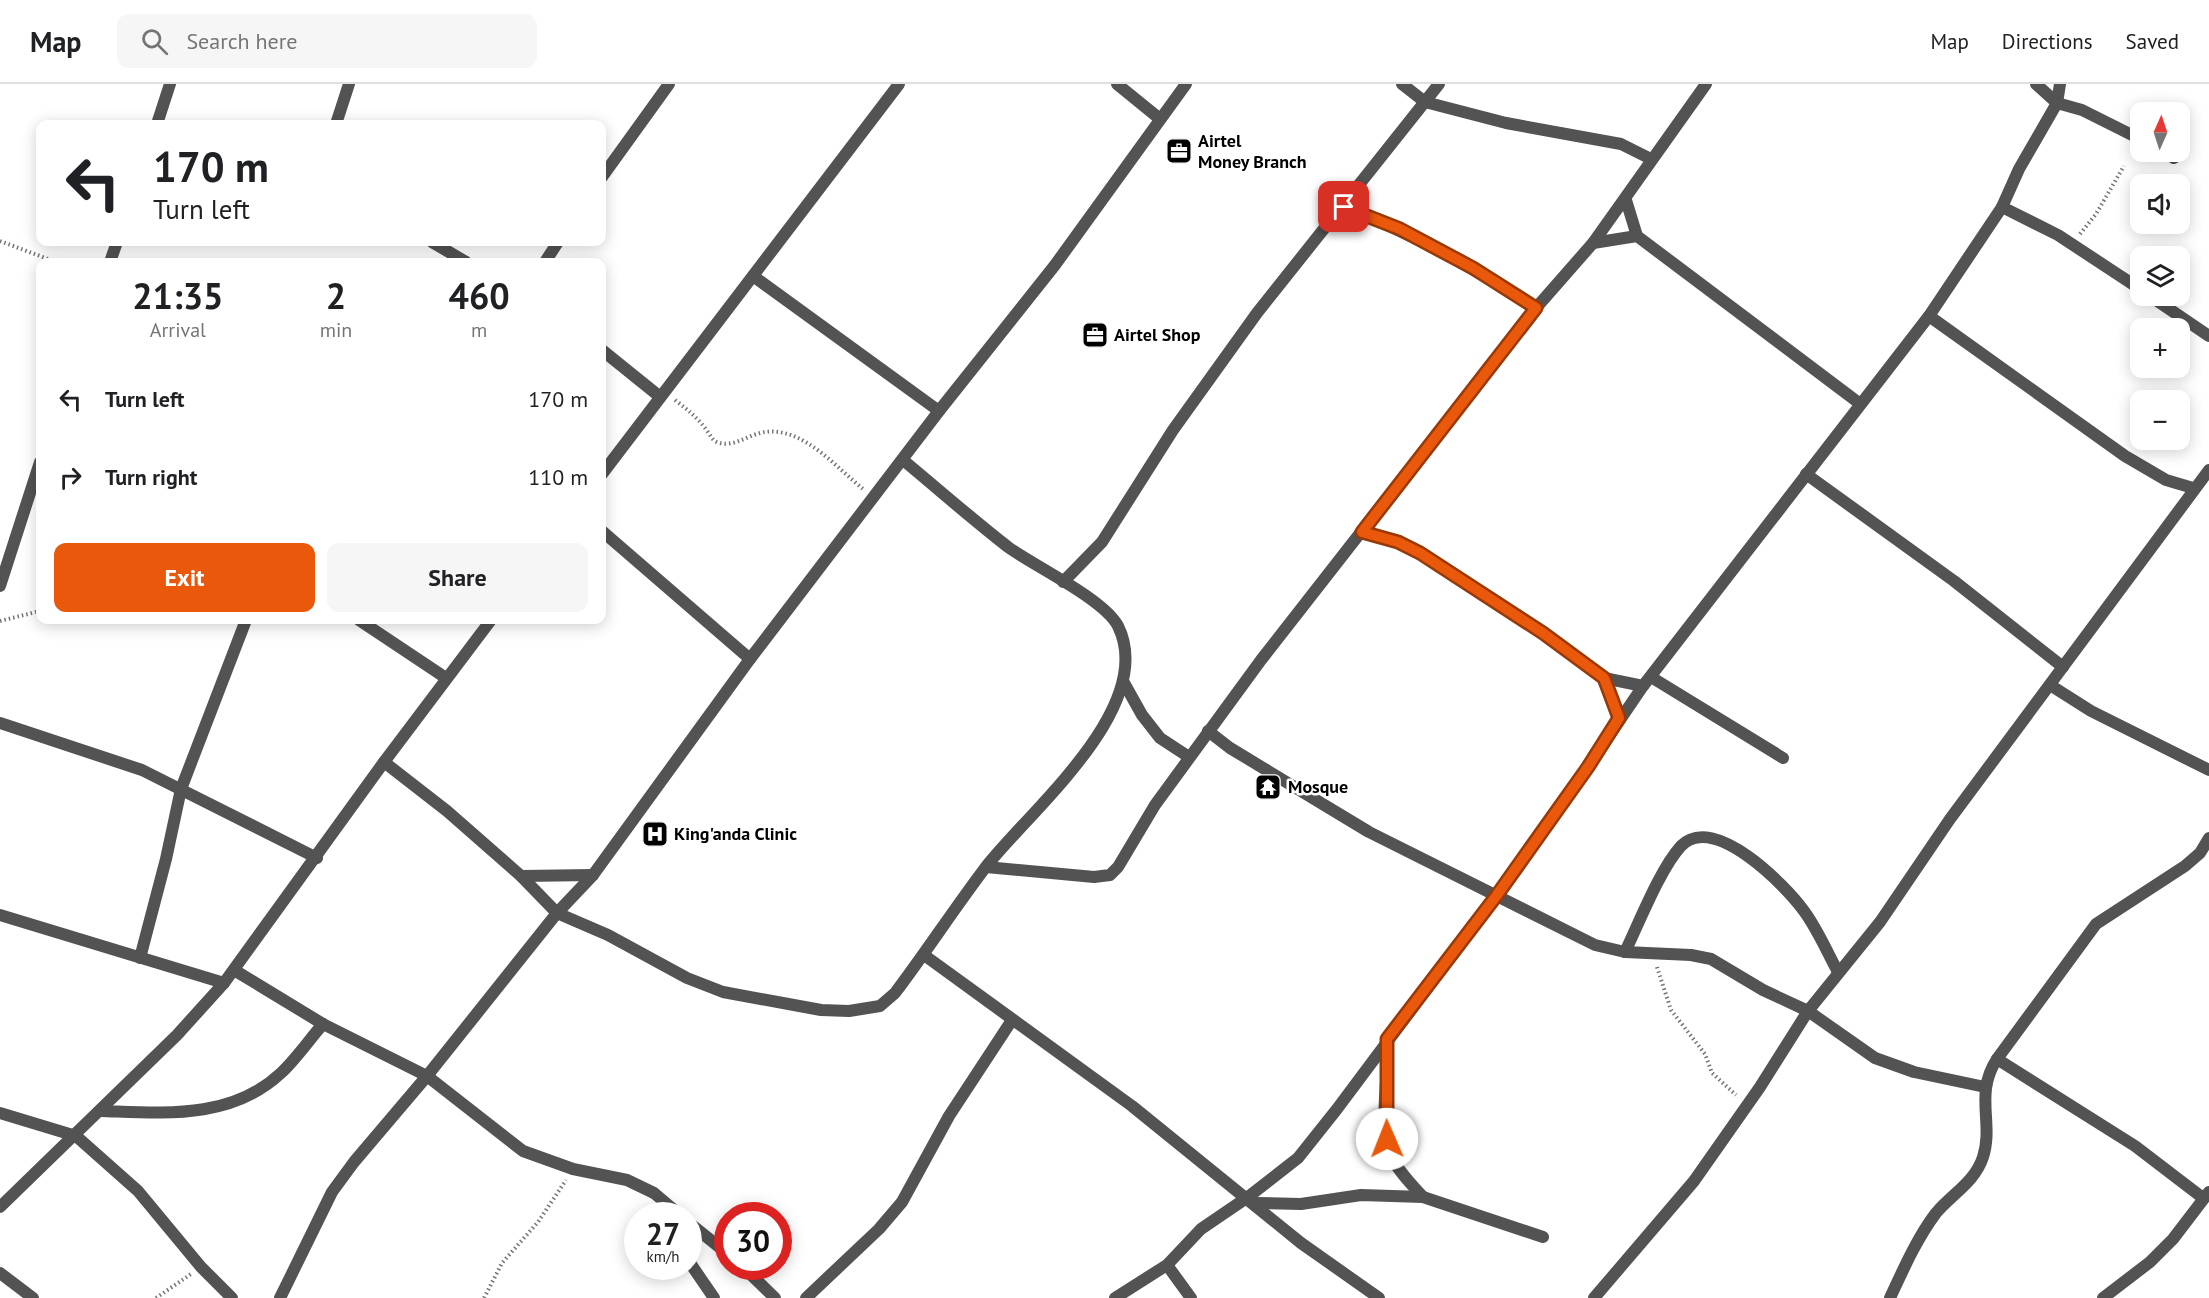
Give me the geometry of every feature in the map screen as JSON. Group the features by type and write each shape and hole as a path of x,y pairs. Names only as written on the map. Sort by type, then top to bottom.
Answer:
{"street":[{"path":"158,120 170,84"},
{"path":"337,120 349,84"},
{"path":"606,171 669,84"},
{"path":"606,469 661,393 899,84"},
{"path":"1117,84 1160,119"},
{"path":"280,1298 332,1192 354,1162 427,1076 557,913 593,875 750,659 939,411 1055,265 1185,84"},
{"path":"1402,84 1425,102 1506,123 1621,144 1651,159"},
{"path":"1063,582 1102,542 1173,430 1257,313 1344,207 1439,84"},
{"path":"986,867 1094,877 1110,875 1118,867 1155,805 1208,731 1536,308 1593,243 1626,200 1651,159 1706,84"},
{"path":"2036,84 2057,104 2082,110 2130,134"},
{"path":"1115,1298 1167,1265 1201,1229 1251,1200 1298,1158 1497,895 1588,767 1619,718 1929,316 2002,207 2019,169 2057,104 2060,84"},
{"path":"1626,200 1637,236 1860,403"},
{"path":"1344,207 1400,229 1473,268 1536,308"},
{"path":"2002,207 2072,244 2130,282"},
{"path":"1992,222 2018,216"},
{"path":"1593,243 1637,236"},
{"path":"439,246 459,258"},
{"path":"753,276 939,411"},
{"path":"2165,306 2209,336"},
{"path":"1929,316 2126,456 2166,480 2193,488"},
{"path":"606,353 661,393"},
{"path":"384,762 447,811 521,876 557,913 609,935 687,978 723,992 821,1010 849,1011 880,1006 896,993 986,867 1080,761 1097,738 1115,706 1123,681 1123,644 1117,625 1104,609 1010,548 903,460"},
{"path":"1594,1298 1694,1181 1808,1011 1880,922 1950,819 2193,488 2209,470"},
{"path":"0,586 36,474"},
{"path":"1806,474 1954,581 2063,667"},
{"path":"1362,532 1398,542 1420,553 1543,633 1604,678 1647,682 1783,758"},
{"path":"606,534 750,659"},
{"path":"140,958 166,859 181,789 244,624"},
{"path":"364,624 446,678"},
{"path":"0,1207 76,1136 177,1035 224,982 488,624"},
{"path":"1604,678 1619,718"},
{"path":"1123,681 1142,715 1160,738 1189,758"},
{"path":"2050,685 2091,711 2209,770"},
{"path":"0,723 142,770 317,858"},
{"path":"1208,731 1230,748 1369,832 1595,945 1625,952 1666,953 1712,959 1763,990 1808,1011 1875,1058 1914,1072 1985,1087"},
{"path":"1890,1298 1904,1268 1936,1214 1970,1180 1979,1166 1986,1141 1985,1087 1989,1072 1997,1059 2096,924 2186,866 2200,853 2209,838"},
{"path":"1625,952 1667,867 1682,845 1696,839 1716,840 1745,852 1777,881 1804,911 1838,972"},
{"path":"521,876 593,875"},
{"path":"0,915 224,982"},
{"path":"924,955 1131,1106 1251,1200 1301,1243 1379,1298"},
{"path":"234,970 323,1024 427,1076 523,1151 573,1169 627,1180 654,1193 665,1202"},
{"path":"806,1298 879,1229 902,1202 949,1116 1012,1020"},
{"path":"101,1111 174,1113 224,1107 250,1095 281,1074 323,1024"},
{"path":"1387,1039 1389,1062 1386,1131 1388,1148 1392,1158 1423,1197"},
{"path":"1997,1059 2135,1146 2206,1195 2173,1239 2150,1262 2103,1298"},
{"path":"0,1113 76,1136 138,1191 201,1267 232,1298"},
{"path":"654,1193 658,1202"},
{"path":"1251,1200 1301,1204 1361,1195 1423,1197 1543,1237"},
{"path":"702,1233 714,1243"},
{"path":"1167,1265 1191,1298"},
{"path":"0,1273 33,1298"},
{"path":"702,1280 714,1298"},
{"path":"755,1280 771,1297"}],"path":[{"path":"2072,244 2096,214 2124,166"},
{"path":"0,241 45,258"},
{"path":"661,393 694,415 719,443 737,442 766,431 790,436 822,454 874,498"},
{"path":"0,621 36,612"},
{"path":"1648,954 1660,971 1671,1010 1705,1054 1712,1073 1747,1104"},
{"path":"484,1298 492,1278 502,1263 538,1222 573,1169"},
{"path":"156,1298 201,1267"}],"place":[{"name":"Airtel Money Branch","path":"1179,151"},
{"name":"Airtel Shop","path":"1095,335"},
{"name":"Mosque","path":"1268,787"},
{"name":"King'anda Clinic","path":"655,834"}],"route":[{"path":"1344,207 1400,229 1473,268 1536,308 1362,532 1398,542 1420,553 1543,633 1591,671 1604,678 1619,718 1588,767 1497,895 1387,1039 1389,1062 1387,1139"}]}
